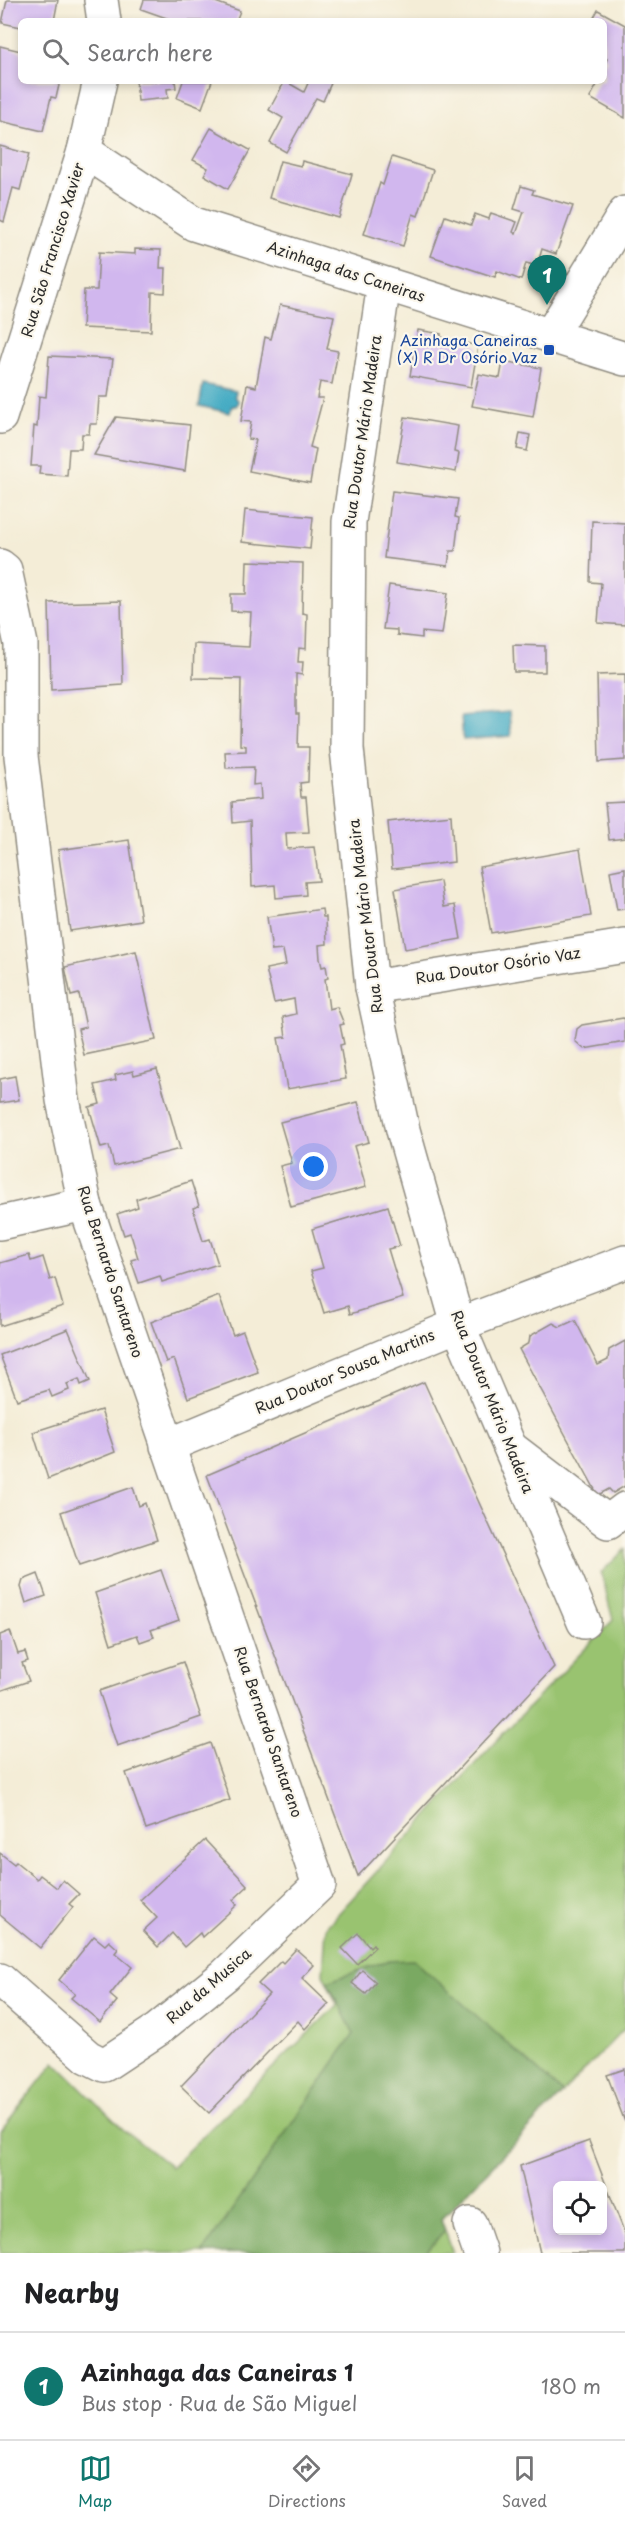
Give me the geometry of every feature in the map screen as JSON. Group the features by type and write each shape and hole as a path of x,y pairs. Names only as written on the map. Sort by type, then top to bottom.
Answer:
{"street":[{"path":"101,0 104,18"},
{"name":"Rua São Francisco Xavier","path":"0,417 84,151 99,84"},
{"name":"Azinhaga das Caneiras","path":"84,151 194,224 625,359"},
{"path":"550,336 625,213"},
{"name":"Rua Doutor Mário Madeira","path":"384,284 349,522 347,749 372,987 403,1130 458,1325 584,1622"},
{"name":"Rua Bernardo Santareno","path":"0,566 5,570 21,644 21,756 63,1100 85,1204 167,1446 310,1852 319,1885"},
{"name":"Rua Doutor Osório Vaz","path":"372,987 625,946"},
{"path":"0,1223 85,1204"},
{"name":"Rua Doutor Sousa Martins","path":"167,1446 458,1325 625,1262"},
{"path":"510,1447 608,1522 625,1509"},
{"name":"Rua da Musica","path":"0,1980 88,2057 104,2065 157,2030 225,1975 319,1885"}],"green space":[{"path":"625,1549 625,2028 441,2219 453,2253 0,2253 0,2131 55,2062 124,2130 171,2167 337,2005 323,1974 326,1927 494,1743 613,1620 601,1573"},
{"path":"414,1960 563,2093 441,2219 445,2231 425,2253 202,2253 354,2034 327,1982 386,1961"}],"water":[{"path":"203,384 236,391 235,396 239,402 236,406 232,406 230,413 199,406"},
{"path":"509,712 511,736 463,740 461,716"}],"building":[{"path":"7,0 58,0 55,18 18,18 18,26 2,23"},
{"path":"144,0 210,0 240,11 237,18 166,18 141,9"},
{"path":"598,10 625,25 625,118 590,98 597,84 607,84 607,18 594,18"},
{"path":"0,46 18,50 18,84 59,84 56,98 51,97 43,131 0,121"},
{"path":"136,84 175,84 176,88 167,89 168,98 138,101"},
{"path":"182,84 211,84 202,108 177,98"},
{"path":"283,84 290,84 304,92 308,84 331,84 323,101 316,98 286,152 270,143 283,118 269,110"},
{"path":"211,128 250,150 228,189 204,175 208,168 193,160"},
{"path":"0,146 29,154 20,190 13,188 4,222 0,220"},
{"path":"392,157 433,170 418,216 413,214 403,246 364,234 380,183 383,185"},
{"path":"280,161 301,166 302,161 352,174 339,218 269,198"},
{"path":"521,186 534,190 532,194 573,206 556,254 542,249 537,266 526,263 521,280 497,271 495,277 431,256 445,216 471,225 475,214 489,219 491,213 517,222 513,232 516,234 524,212 514,209"},
{"path":"135,249 161,250 160,268 166,268 165,293 152,292 151,331 82,328 84,290 97,290 99,252 135,254"},
{"path":"280,305 334,316 327,349 338,351 332,384 320,382 317,398 323,398 310,447 316,449 310,483 249,471 256,440 248,439 251,422 241,421 247,385 256,387 265,337 271,339"},
{"path":"418,330 441,334 441,337 478,346 471,387 410,376"},
{"path":"49,356 113,359 108,397 99,397 97,424 90,424 89,434 82,434 81,449 69,449 67,476 39,474 40,466 31,466 39,396 46,397"},
{"path":"503,361 541,368 533,417 472,406 479,374 500,378"},
{"path":"116,417 190,425 185,471 94,455"},
{"path":"405,417 458,426 454,452 459,453 456,472 397,462"},
{"path":"520,433 530,435 527,451 517,449"},
{"path":"392,491 458,499 455,517 459,518 455,551 450,551 448,566 384,558"},
{"path":"245,510 313,517 310,549 242,542"},
{"path":"592,521 625,523 625,625 598,623 601,583 590,582"},
{"path":"247,561 303,563 302,613 307,614 306,649 299,648 298,662 303,662 302,675 296,674 296,714 299,714 298,747 309,747 308,782 300,783 301,797 306,797 309,832 286,833 287,849 314,847 319,881 305,882 306,895 276,898 275,885 252,887 250,821 233,823 232,802 261,799 260,784 253,785 254,767 226,768 225,752 246,751 246,746 240,745 241,679 193,678 194,644 249,647 251,612 231,611 231,594 246,594"},
{"path":"389,585 448,593 442,634 422,632 422,638 397,635 397,630 383,629"},
{"path":"121,601 123,685 51,690 49,603"},
{"path":"513,645 545,646 545,672 514,672"},
{"path":"625,674 625,760 599,762 597,675"},
{"path":"625,802 625,838 609,840 605,803"},
{"path":"451,815 454,862 392,869 388,822"},
{"path":"129,840 141,920 70,931 58,850"},
{"path":"580,849 591,916 491,933 479,867"},
{"path":"625,868 625,909 617,910 610,871"},
{"path":"440,881 444,907 455,905 461,939 405,949 395,889"},
{"path":"322,909 323,917 326,917 327,944 319,945 320,959 322,967 326,966 328,978 325,979 329,1009 337,1007 344,1024 340,1025 344,1044 340,1045 346,1079 287,1089 278,1038 286,1037 283,1017 296,1014 294,999 274,1003 266,969 286,965 283,950 272,951 267,917"},
{"path":"136,951 156,1040 84,1055 78,1029 86,1027 79,994 71,996 65,967"},
{"path":"625,1019 625,1042 584,1049 575,1041 577,1029 582,1025"},
{"path":"157,1069 180,1149 114,1166 109,1146 101,1148 89,1107 100,1104 95,1085 116,1080 115,1075 133,1071 134,1075"},
{"path":"15,1076 19,1100 0,1103 0,1079"},
{"path":"358,1102 369,1142 354,1146 366,1187 291,1207 280,1166 292,1163 280,1122"},
{"path":"191,1181 199,1206 193,1208 203,1241 210,1239 218,1264 162,1282 160,1276 139,1283 131,1260 138,1258 132,1238 130,1233 124,1235 117,1214 138,1207 136,1199"},
{"path":"388,1206 400,1246 388,1249 403,1298 350,1314 348,1306 324,1313 311,1271 323,1268 312,1229"},
{"path":"29,1255 31,1261 43,1257 50,1280 55,1278 63,1306 0,1326 0,1263"},
{"path":"219,1296 233,1335 243,1331 258,1372 188,1398 174,1359 166,1362 151,1322"},
{"path":"575,1320 598,1365 608,1360 609,1350 625,1341 625,1486 613,1493 609,1489 598,1495 519,1349 529,1343 530,1336 553,1323 560,1327"},
{"path":"68,1329 90,1381 81,1385 79,1379 67,1384 69,1390 52,1397 49,1390 17,1400 0,1355"},
{"path":"424,1382 554,1667 358,1876 207,1475"},
{"path":"101,1410 115,1452 48,1479 33,1432"},
{"path":"133,1487 139,1506 145,1503 157,1540 79,1566 61,1512"},
{"path":"161,1570 179,1620 151,1630 154,1637 140,1642 137,1635 111,1644 95,1593"},
{"path":"38,1574 46,1596 26,1603 21,1587 23,1580"},
{"path":"10,1631 18,1654 25,1652 28,1661 22,1663 29,1681 0,1691 0,1635"},
{"path":"183,1662 201,1717 117,1746 99,1691"},
{"path":"210,1743 230,1800 146,1829 126,1773"},
{"path":"205,1840 248,1886 233,1900 237,1905 202,1937 200,1933 184,1947 172,1933 158,1947 143,1931 157,1918 140,1900"},
{"path":"0,1853 14,1864 16,1862 37,1879 40,1875 57,1888 63,1880 79,1894 69,1904 73,1907 40,1948 0,1915"},
{"path":"358,1933 370,1947 373,1944 375,1947 357,1964 342,1948"},
{"path":"94,1936 105,1945 109,1941 118,1949 115,1953 132,1967 110,1995 117,2001 100,2022 71,1998 75,1994 59,1980"},
{"path":"296,1949 314,1965 302,1978 329,2004 305,2029 298,2021 209,2113 181,2086 269,1994 258,1984"},
{"path":"362,1970 376,1982 366,1994 352,1983"},
{"path":"625,2069 625,2122 607,2075"},
{"path":"589,2141 604,2181 553,2181 553,2235 607,2235 607,2188 625,2234 625,2253 540,2253 520,2166"}],"place":[{"name":"Azinhaga das Caneiras 1","path":"547,305"},
{"name":"Azinhaga Caneiras (X) R Dr Osório Vaz","path":"549,350"}]}
